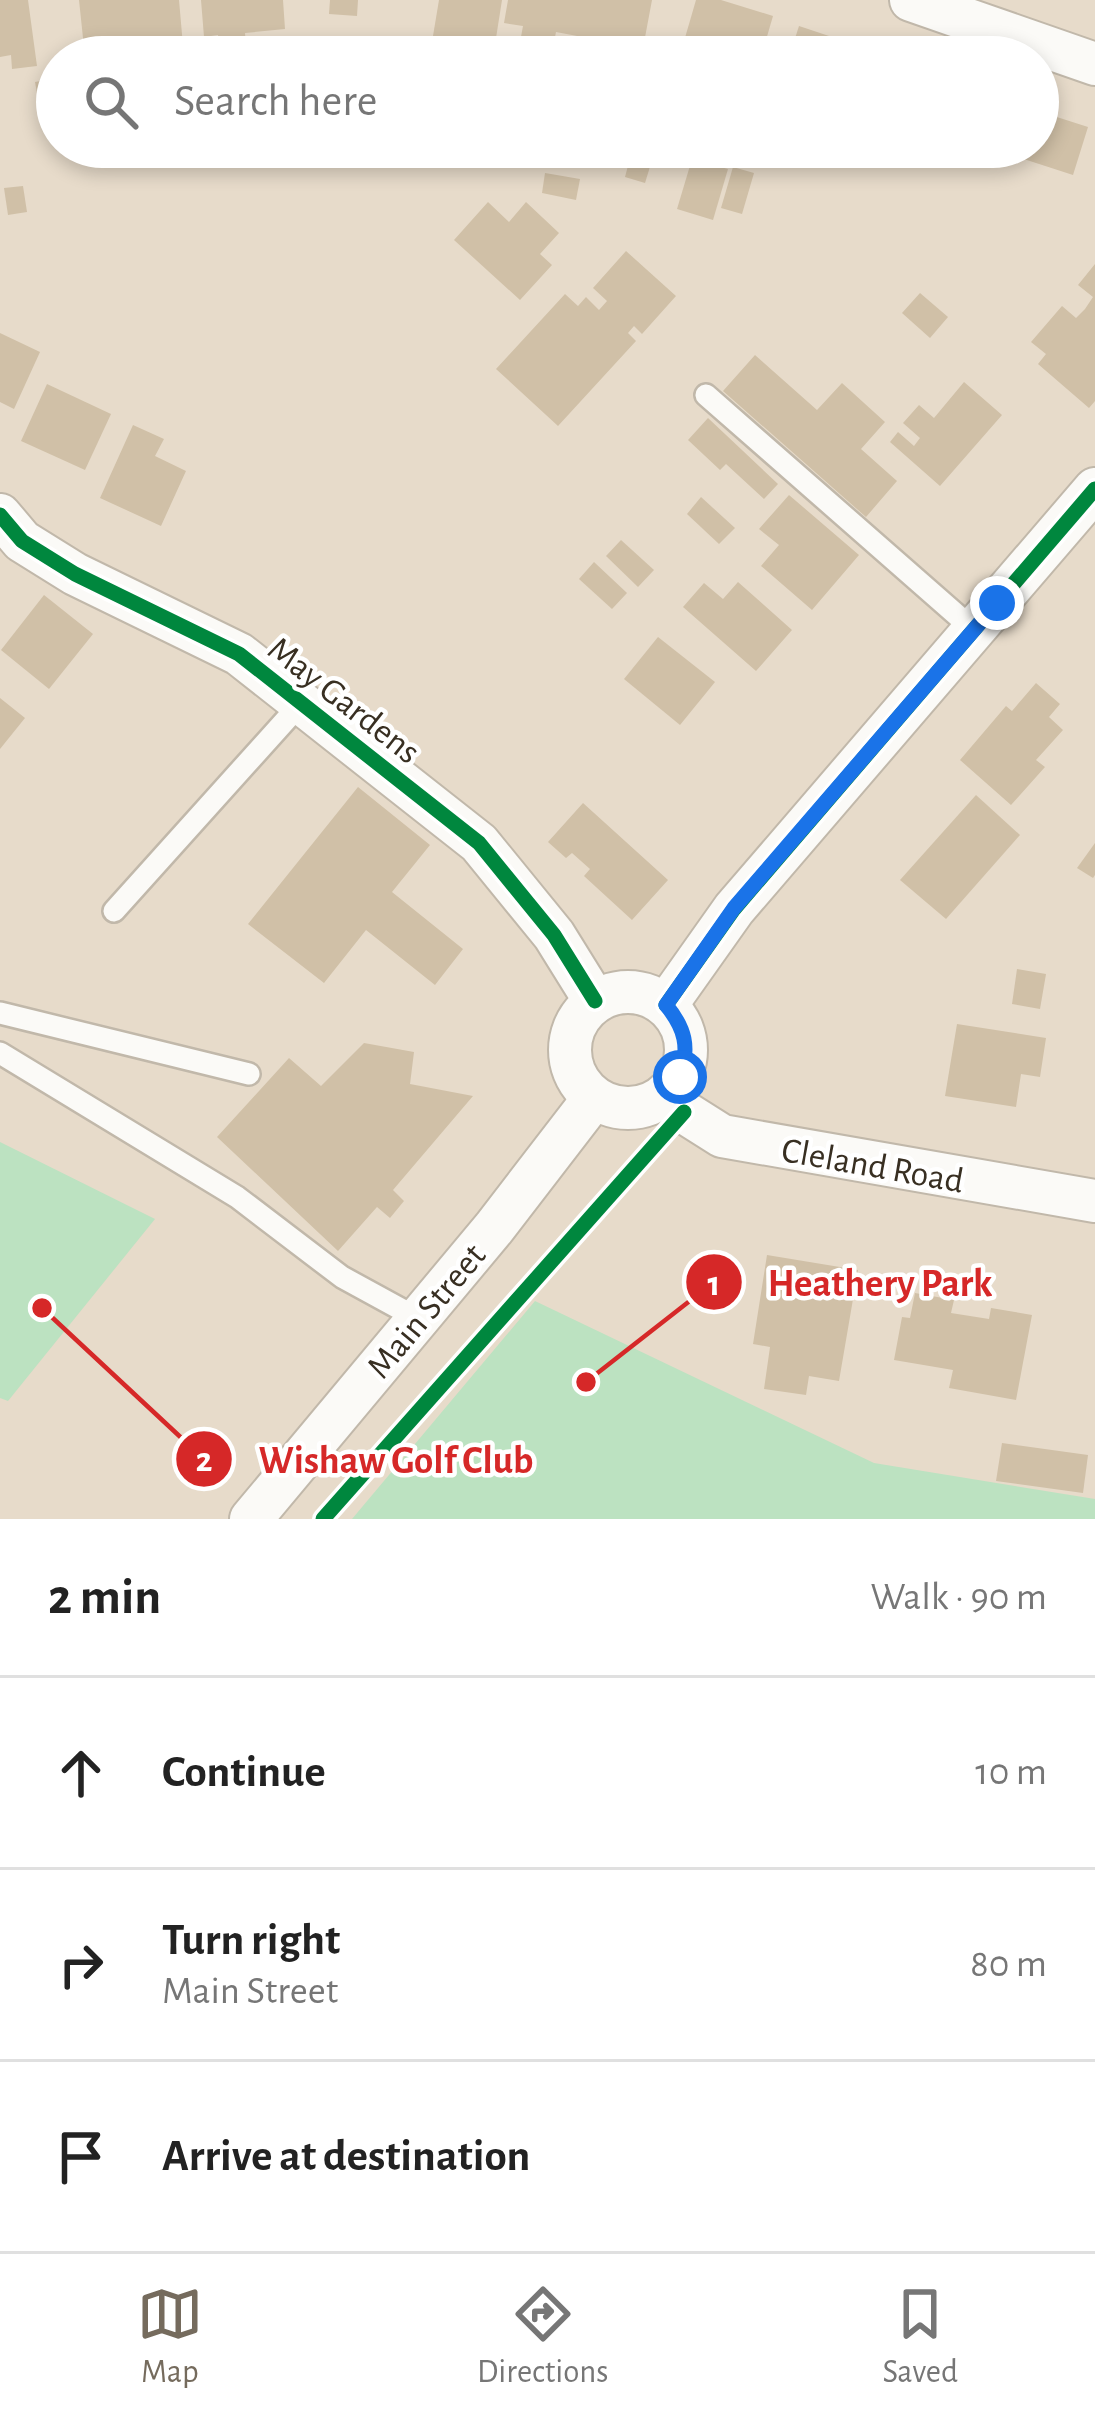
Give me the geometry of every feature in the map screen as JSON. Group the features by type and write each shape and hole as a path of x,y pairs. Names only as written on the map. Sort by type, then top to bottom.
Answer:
{"street":[{"path":"910,0 1014,36"},
{"path":"1059,52 1095,64"},
{"path":"666,1005 734,908 1095,489"},
{"name":"May Gardens","path":"8,541 239,654 302,703 479,843 554,935 595,1001"},
{"path":"612,993 650,995 679,1020 686,1038 680,1077 651,1104 612,1107 594,1098 572,1068 572,1031 595,1001 612,993"},
{"name":"Cleland Road","path":"667,1093 684,1112 722,1136 1095,1201"},
{"name":"Main Street","path":"251,1519 594,1098"}],"lane":[{"path":"706,395 974,630"},
{"path":"114,911 302,703"},
{"path":"0,1013 249,1074"},
{"path":"0,1053 237,1197 343,1277 418,1318"}],"green space":[{"path":"0,1142 155,1219 8,1401 0,1398"},
{"path":"535,1301 874,1463 1095,1499 1095,1519 352,1519"}],"building":[{"path":"0,0 28,0 36,66 12,69 11,55 0,57"},
{"path":"79,0 179,0 182,36 83,36"},
{"path":"201,0 283,0 285,29 204,36"},
{"path":"330,0 358,0 357,16 329,14"},
{"path":"439,0 502,0 496,36 433,36"},
{"path":"508,0 652,0 645,36 556,32 555,36 521,36 523,26 504,23"},
{"path":"696,0 721,0 773,16 767,36 686,36"},
{"path":"799,26 829,36 796,36"},
{"path":"1059,118 1088,127 1073,175 1051,168 1059,168"},
{"path":"627,168 650,168 645,183 625,177"},
{"path":"689,168 728,169 713,220 677,209"},
{"path":"733,168 754,173 742,214 721,208"},
{"path":"545,173 580,179 576,200 542,193"},
{"path":"23,186 27,212 8,215 4,188"},
{"path":"488,202 509,222 526,202 559,233 540,254 552,265 520,300 454,240"},
{"path":"626,251 676,296 642,334 634,326 628,333 636,341 558,426 496,369 565,294 578,306 586,297 599,310 607,301 593,288"},
{"path":"1095,264 1095,401 1089,408 1038,364 1046,354 1031,342 1062,306 1076,318 1085,309 1093,297 1078,285"},
{"path":"920,293 948,317 930,338 902,313"},
{"path":"0,333 40,352 14,409 0,402"},
{"path":"755,355 817,410 842,383 885,422 861,449 897,481 866,517 723,391"},
{"path":"964,382 1002,415 940,486 890,442 898,432 914,446 920,438 903,423 919,405 934,418"},
{"path":"47,384 111,414 85,470 21,441"},
{"path":"708,418 778,484 764,499 726,464 720,470 688,440"},
{"path":"133,425 164,439 155,456 186,471 161,526 100,498"},
{"path":"789,495 859,555 812,610 761,566 779,545 759,529"},
{"path":"701,497 735,528 719,544 687,514"},
{"path":"621,540 654,570 638,587 606,556"},
{"path":"594,562 627,593 612,609 579,579"},
{"path":"738,582 792,630 756,671 683,607 704,583 723,599"},
{"path":"44,595 93,634 49,689 1,650"},
{"path":"658,637 715,682 680,725 624,679"},
{"path":"1036,683 1060,704 1049,717 1063,730 1036,760 1045,767 1011,805 960,760 1006,706 1012,711"},
{"path":"0,698 25,718 0,749"},
{"path":"358,787 430,845 392,892 463,949 435,985 366,930 324,983 248,924"},
{"path":"976,795 1020,835 946,919 900,880"},
{"path":"583,803 668,880 632,920 584,876 590,869 572,853 566,858 548,842"},
{"path":"1095,843 1095,875 1093,878 1077,868"},
{"path":"1017,969 1046,974 1040,1009 1012,1004"},
{"path":"957,1024 1046,1038 1040,1077 1021,1074 1016,1107 945,1096"},
{"path":"364,1043 414,1052 410,1084 473,1096 393,1190 404,1201 390,1218 377,1207 338,1251 217,1137 289,1058 321,1086"},
{"path":"767,1255 858,1270 839,1381 809,1376 806,1395 764,1389 770,1347 753,1344"},
{"path":"915,1293 954,1300 951,1313 989,1319 991,1308 1032,1315 1016,1400 949,1388 953,1370 894,1360 902,1317 910,1318"},
{"path":"1002,1443 1088,1455 1083,1493 996,1481"}],"cycle path":[{"path":"666,1005 734,909 1095,489"},
{"path":"0,515 22,541 75,574 239,654 479,843 554,935 595,1001"},
{"path":"323,1519 684,1112"}],"place":[{"name":"Wishaw Golf Club","path":"42,1308"},
{"name":"Heathery Park","path":"586,1382"}],"route":[{"path":"680,1077 686,1038 666,1005 734,908 997,603"}]}
